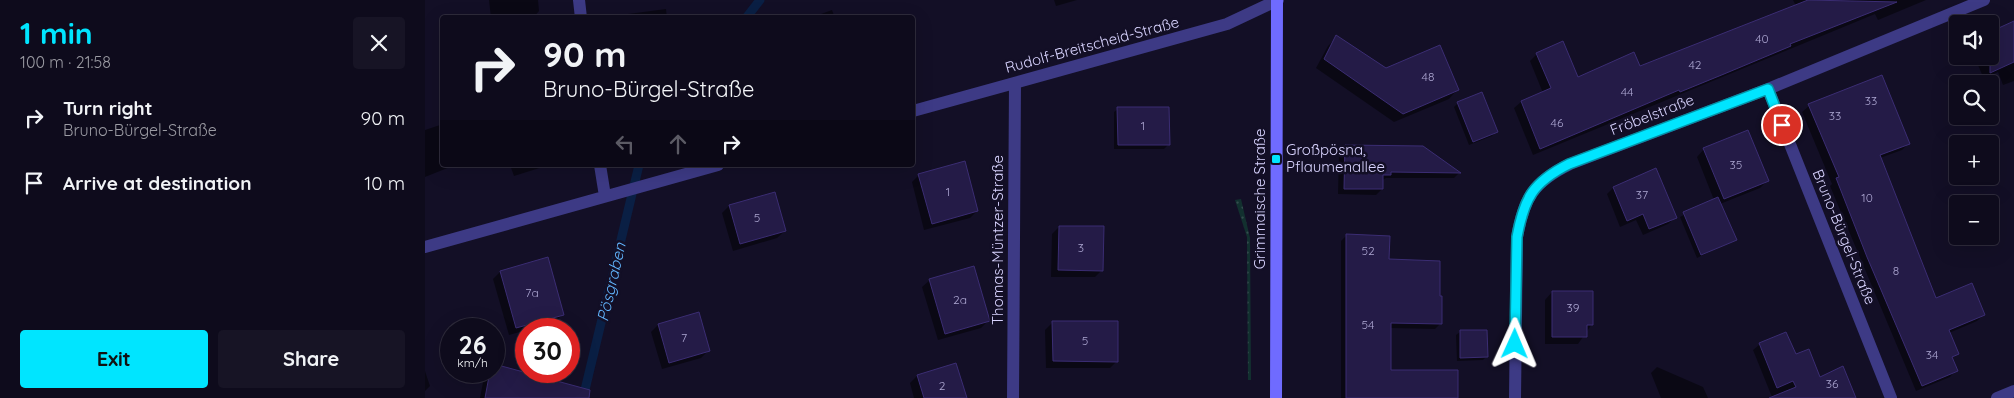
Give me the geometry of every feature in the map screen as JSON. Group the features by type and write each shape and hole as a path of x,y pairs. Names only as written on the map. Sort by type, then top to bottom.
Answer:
{"main road":[{"name":"Grimmaische Straße","path":"1277,0 1275,88 1277,398"}],"street":[{"path":"579,0 581,15"},
{"name":"Rudolf-Breitscheid-Straße","path":"915,110 1227,24 1277,0"},
{"name":"Fröbelstraße","path":"1515,398 1517,237 1521,213 1539,184 1547,175 1569,164 1768,89 1984,0"},
{"name":"Thomas-Müntzer-Straße","path":"1013,398 1015,83"},
{"name":"Bruno-Bürgel-Straße","path":"1768,89 1891,398"},
{"path":"601,167 605,196"},
{"path":"425,247 711,167"},
{"path":"1997,398 2014,391"}],"green space":[{"path":"1241,199 1250,238 1251,380 1248,380 1247,237 1235,200"}],"building":[{"path":"1808,0 1897,2 1790,44 1791,46 1680,92 1679,90 1540,149 1521,101 1551,88 1536,53 1563,41 1578,77 1634,52 1640,66"},
{"path":"2014,21 2014,62 1990,73 1990,65 1999,65 1999,28"},
{"path":"1336,35 1386,68 1440,45 1459,90 1403,114 1324,59"},
{"path":"1882,75 1910,144 1880,155 1936,298 1972,283 1985,315 1949,330 1959,354 1952,357 1958,371 1922,386 1867,257 1836,178 1839,177 1808,104"},
{"path":"1482,92 1498,132 1473,142 1457,102"},
{"path":"1117,107 1169,107 1170,145 1118,145"},
{"path":"1748,130 1769,181 1724,199 1703,148"},
{"path":"1345,145 1423,146 1461,173 1391,172 1391,175 1383,175 1383,189 1344,189"},
{"path":"965,161 978,211 932,224 918,174"},
{"path":"1656,168 1677,218 1649,229 1643,214 1627,221 1613,187"},
{"path":"775,192 786,231 740,244 729,205"},
{"path":"1718,197 1737,240 1701,255 1683,212"},
{"path":"1059,226 1104,226 1103,271 1058,270"},
{"path":"1346,234 1390,236 1389,259 1440,261 1442,324 1391,323 1391,370 1458,370 1458,398 1346,398"},
{"path":"548,257 564,315 553,318 515,318 515,324 500,271"},
{"path":"974,266 990,321 945,334 929,279"},
{"path":"1552,291 1593,291 1593,325 1587,325 1587,337 1552,337"},
{"path":"699,312 710,351 669,363 658,324"},
{"path":"1052,321 1118,321 1118,362 1053,361"},
{"path":"1460,330 1487,330 1488,357 1460,358"},
{"path":"1786,332 1796,354 1809,349 1820,377 1843,366 1856,398 1769,398 1796,387 1793,381 1777,388 1759,343"},
{"path":"956,363 967,398 924,398 917,375"},
{"path":"505,367 515,370 515,383 564,383 590,390 589,398 485,398 488,383 505,383"}],"waterway":[{"name":"Pösgraben","path":"748,15 760,0"},
{"name":"Pösgraben","path":"583,398 639,167"}],"place":[{"name":"Großpösna, Pflaumenallee","path":"1276,159"}],"route":[{"path":"1515,344 1517,237 1521,213 1527,201 1547,175 1569,164 1768,89 1782,125"}]}
